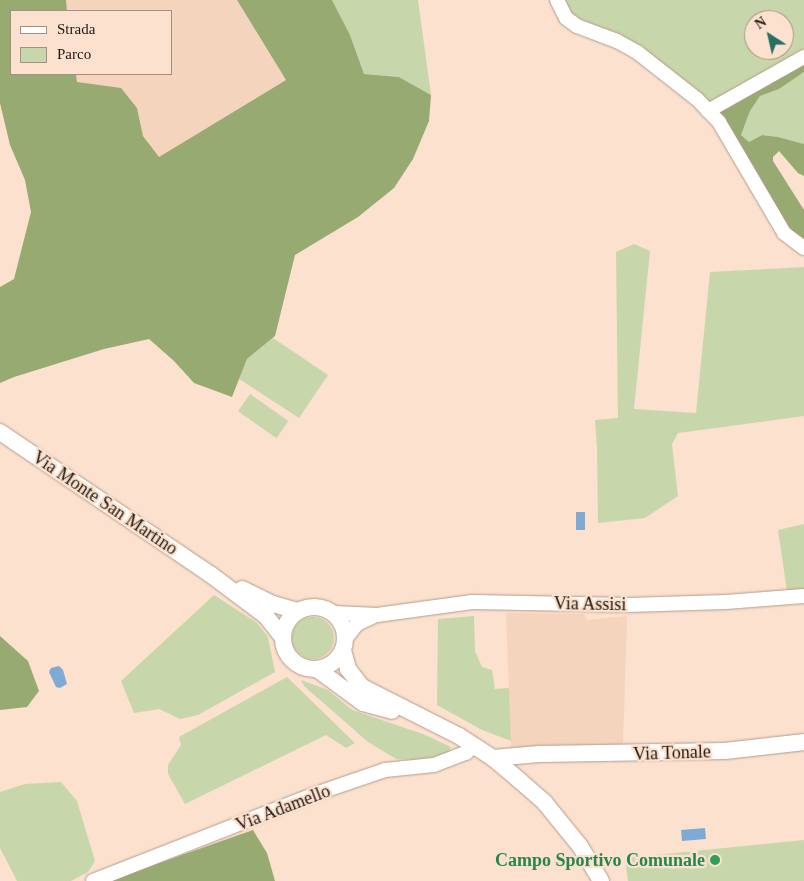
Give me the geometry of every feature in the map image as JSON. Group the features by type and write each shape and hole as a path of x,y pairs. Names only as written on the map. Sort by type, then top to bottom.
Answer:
{"street":[{"path":"556,0 566,18 578,26 617,41 637,52 697,99 719,122 784,233 804,248"},
{"path":"708,111 804,57"},
{"name":"Via Monte San Martino","path":"0,432 210,574 266,616 283,638 287,654 293,662 301,667 317,669 363,703 426,721"},
{"name":"Via Monte San Martino","path":"210,574 273,604 298,611 317,607 334,613 342,623 348,669 362,687 458,736 493,758 545,803 580,846 601,881"},
{"name":"Via Assisi","path":"334,613 377,615 472,602 628,605 726,602 804,596"},
{"path":"283,638 287,623 298,611"},
{"name":"Via Assisi","path":"345,644 357,624 377,615"},
{"path":"317,669 334,663 345,644"},
{"name":"Via Tonale","path":"493,758 539,754 686,753 804,742"},
{"name":"Via Adamello","path":"93,881 312,795 384,770 434,766 466,753 474,745"},
{"path":"519,780 521,771 539,754"}],"shaded area":[{"path":"66,0 237,0 286,80 159,157 143,136 137,108 77,82 76,75 172,75 172,10 67,10"},
{"path":"506,613 584,614 587,620 627,616 623,745 511,748"}],"green space":[{"path":"0,0 66,0 67,10 10,10 10,75 76,75 77,82 121,88 137,108 143,136 159,157 286,80 237,0 332,0 350,35 364,74 399,77 431,95 429,121 413,159 394,188 358,217 295,255 275,336 247,359 232,397 194,383 174,361 149,339 104,349 0,383 0,287 14,279 31,212 25,180 10,145 0,103"},
{"path":"332,0 418,0 431,95 399,77 364,74 350,35"},
{"path":"562,0 804,0 804,49 794,55 794,10 744,10 744,60 786,60 709,106 689,84 574,21"},
{"path":"804,61 804,72 779,89 760,96 750,111 741,135 749,142 762,135 804,144 804,176 798,173 779,151 773,157 773,161 804,210 804,243 789,229 715,113"},
{"path":"804,72 804,144 762,135 749,142 741,135 750,111 760,96 779,89"},
{"path":"634,244 650,251 634,409 696,413 710,272 804,267 804,416 678,433 672,444 678,496 645,518 598,523 595,420 618,418 616,252"},
{"path":"273,338 328,375 299,418 239,379 247,359"},
{"path":"250,394 289,421 276,438 238,411"},
{"path":"804,524 804,589 787,591 778,530"},
{"path":"214,595 257,623 268,637 275,672 198,715 180,719 159,709 134,713 121,681"},
{"path":"474,616 475,651 482,667 492,670 495,689 509,688 511,741 482,730 437,705 438,619"},
{"path":"317,617 325,620 331,626 334,638 331,650 325,656 309,659 301,656 295,650 292,634 295,626 301,620"},
{"path":"0,636 28,661 39,691 27,707 0,710"},
{"path":"287,677 355,743 346,748 326,735 185,804 168,774 168,765 181,745 179,737"},
{"path":"301,680 328,690 352,710 423,734 451,747 448,753 438,757 414,760 396,759 368,742 304,686"},
{"path":"61,782 77,801 95,861 88,872 71,881 17,881 0,848 0,792 25,784"},
{"path":"253,830 267,853 275,881 108,881"},
{"name":"Campo Sportivo Comunale","path":"804,840 804,881 628,881 625,858"}],"water":[{"path":"576,512 585,512 585,530 576,530"},
{"path":"59,666 63,670 67,684 60,688 56,687 49,672 51,668"},
{"path":"705,828 706,839 682,841 681,830"}],"place":[{"name":"Campo Sportivo Comunale","path":"715,860"}]}
